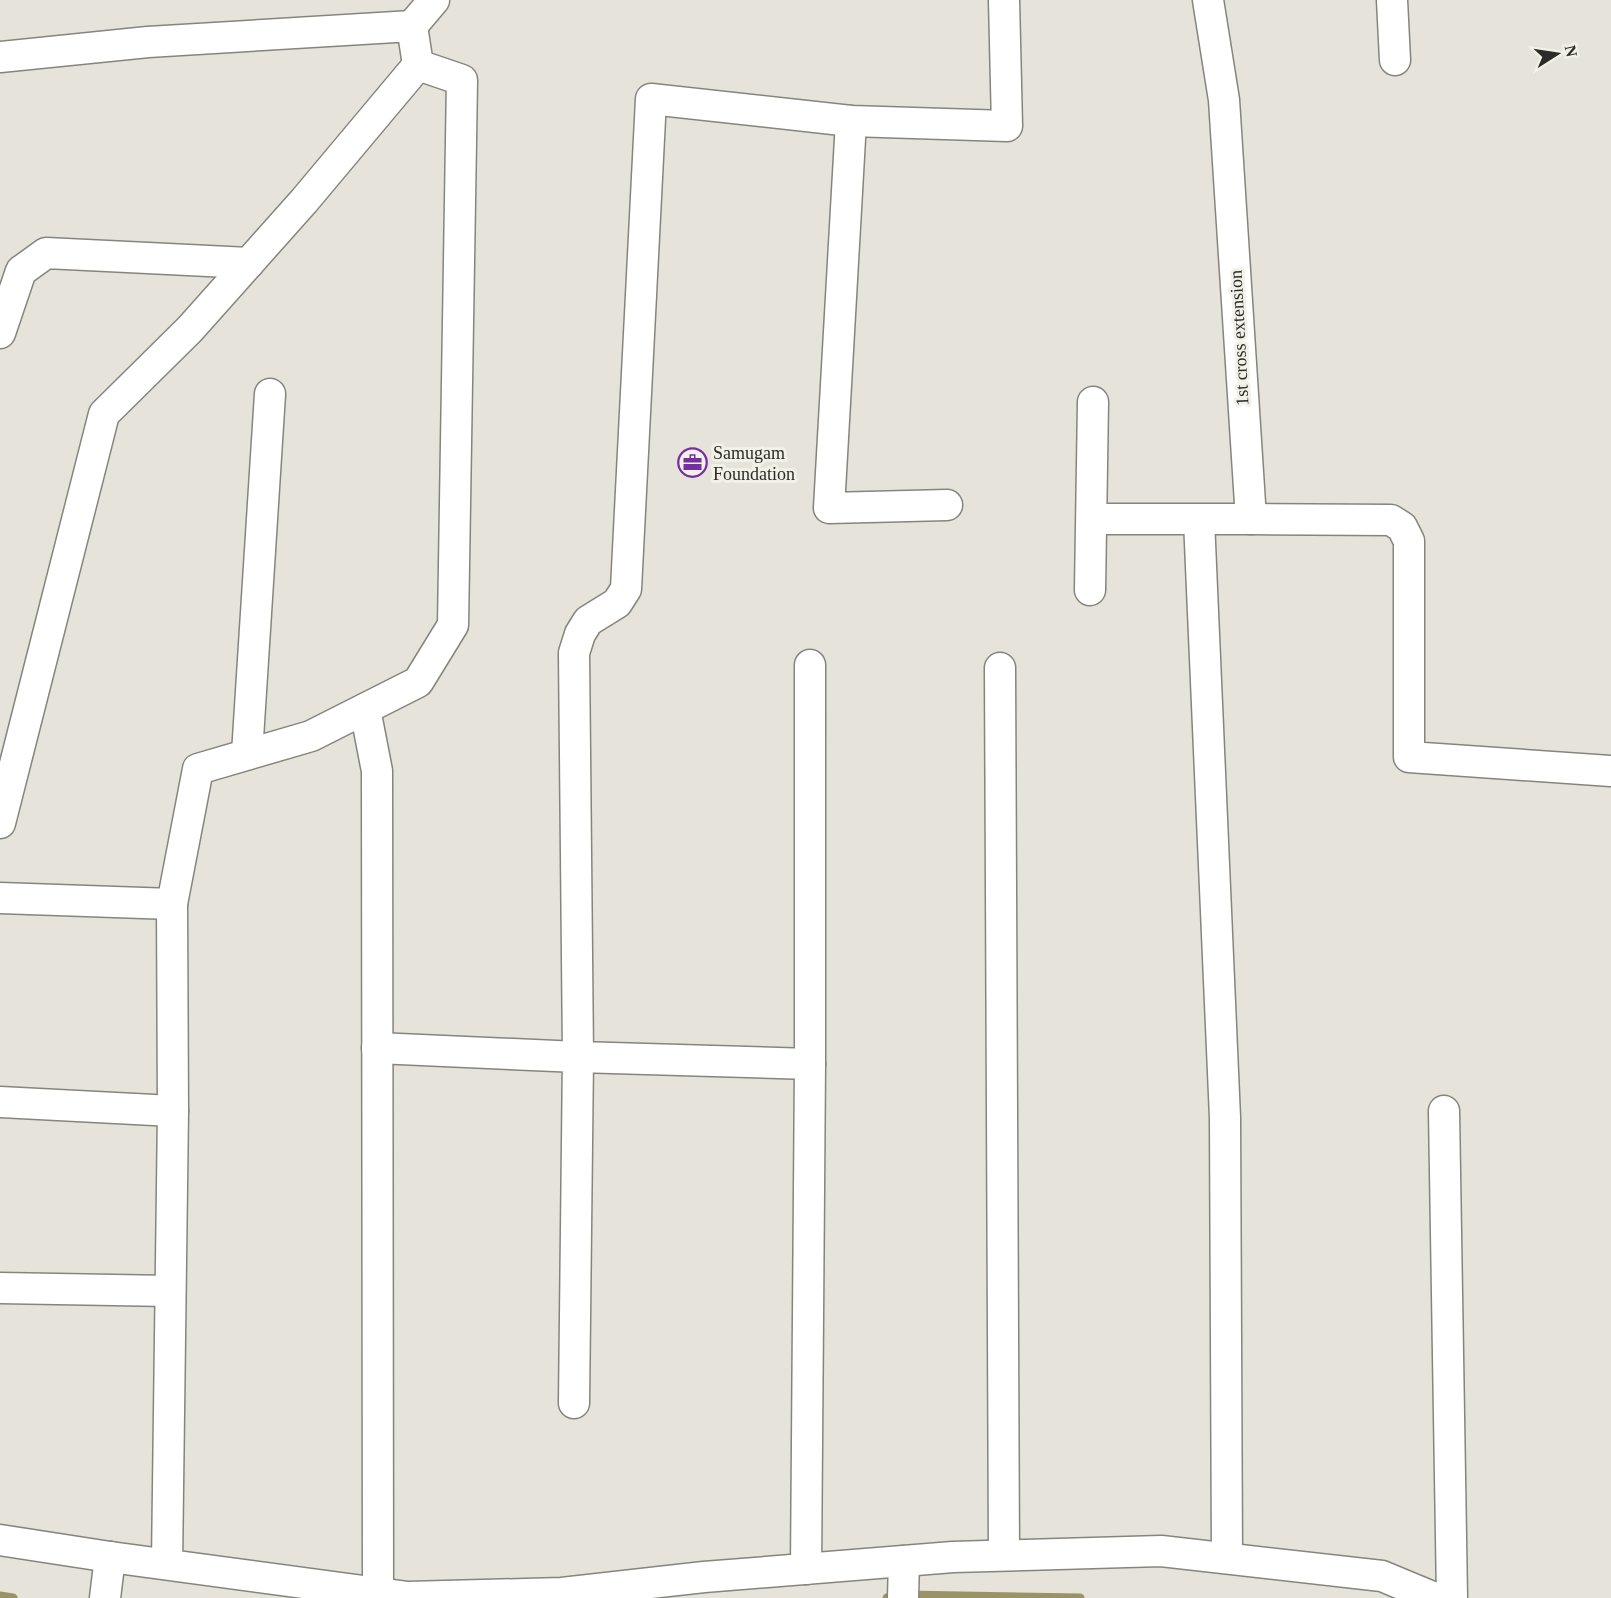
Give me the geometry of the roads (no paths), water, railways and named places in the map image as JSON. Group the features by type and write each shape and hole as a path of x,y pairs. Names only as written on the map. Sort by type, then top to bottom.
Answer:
{"street":[{"path":"0,57 148,42 412,26 434,0"},
{"path":"574,1403 578,1057 574,653 580,634 588,621 617,603 626,589 651,99 851,121 1007,126 1004,0"},
{"name":"1st cross extension","path":"1208,0 1224,100 1251,519"},
{"path":"1392,0 1395,60"},
{"path":"0,823 104,414 190,329 304,201 418,65 412,26"},
{"path":"166,1564 173,1111 172,904 198,768 310,736 418,682 453,624 462,80 418,65"},
{"path":"851,121 829,507 946,505"},
{"path":"0,333 21,271 46,253 249,263"},
{"path":"247,754 270,394"},
{"path":"1090,590 1093,402"},
{"path":"1092,519 1391,520 1402,527 1409,541 1409,758 1611,771"},
{"path":"1199,520 1225,1118 1227,1558"},
{"path":"806,1569 810,665"},
{"path":"1000,668 1004,1555"},
{"path":"364,709 377,771 378,1593"},
{"path":"0,898 172,904"},
{"path":"377,1048 810,1064"},
{"path":"0,1102 173,1111"},
{"path":"1444,1111 1452,1598"},
{"path":"0,1288 170,1291"},
{"path":"0,1540 408,1597 562,1593 704,1577 953,1557 1161,1551 1382,1576 1435,1598"},
{"path":"105,1598 110,1557"},
{"path":"903,1598 904,1561"}],"waterway":[{"path":"887,1598 905,1595 1080,1598"},
{"path":"0,1596 13,1598"}],"place":[{"name":"Samugam Foundation","path":"692,463"}]}
